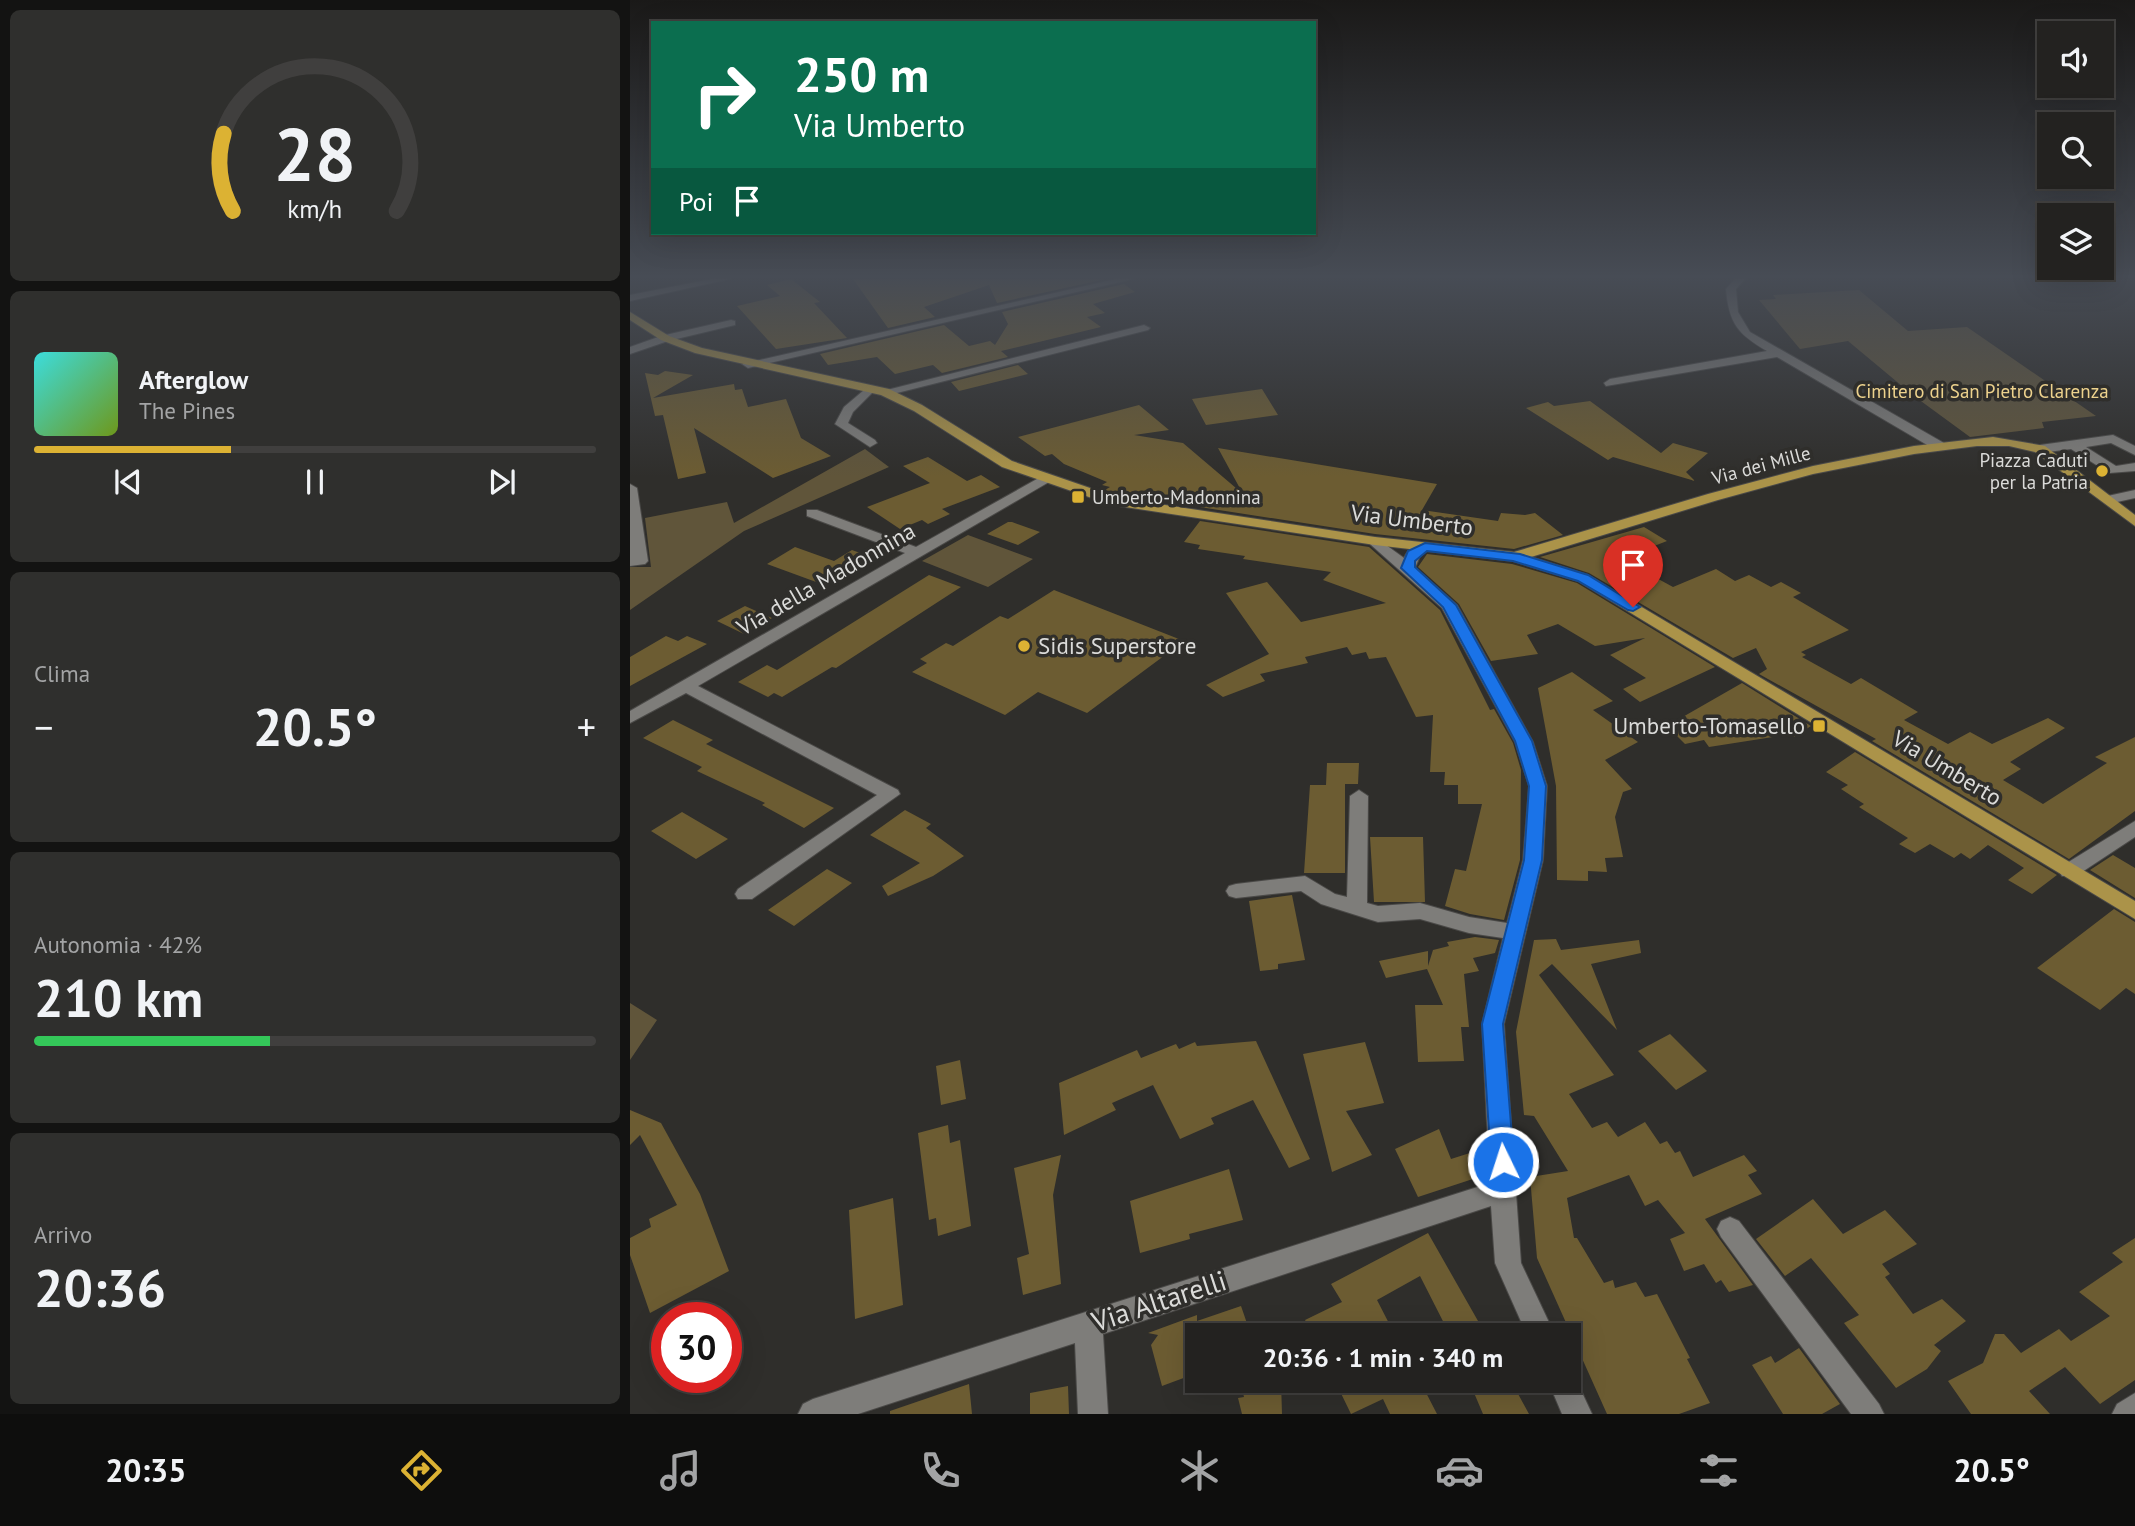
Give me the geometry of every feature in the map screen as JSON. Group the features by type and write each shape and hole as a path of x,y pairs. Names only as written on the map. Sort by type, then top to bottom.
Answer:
{"main road":[{"name":"Via Umberto","path":"690,345 748,364 886,392 918,408 989,455 1044,479 1117,502 1375,541 1515,557 1556,568 1610,593 2135,911"},
{"name":"Via dei Mille","path":"1515,557 1819,469 1938,446 1996,440 2023,443 2040,449 2135,522"}],"street":[{"path":"748,364 833,345"},
{"path":"886,392 1076,345"},
{"path":"1764,345 1938,446"},
{"path":"1610,383 1777,353"},
{"path":"870,389 848,410 841,424 870,443"},
{"path":"2040,449 2113,439 2135,451"},
{"path":"2073,444 2114,470 2135,467"},
{"name":"Via della Madonnina","path":"630,718 1044,479"},
{"path":"630,488 635,561"},
{"path":"2108,500 2135,494"},
{"path":"812,513 917,552"},
{"path":"1375,541 1449,605 1532,760 1538,786 1533,860 1493,1024 1508,1263 1536,1323"},
{"path":"1408,568 1413,554 1425,547"},
{"path":"685,686 891,794 744,894"},
{"path":"1357,908 1359,796"},
{"path":"2069,871 2135,828"},
{"path":"1236,891 1306,883 1328,899 1378,914 1420,911 1469,925 1515,932"},
{"name":"Via Altarelli","path":"813,1414 1505,1190"},
{"path":"1730,1229 1869,1414"},
{"path":"1087,1324 1093,1414"},
{"path":"1567,1393 1577,1414"},
{"path":"2127,1414 2135,1408"}],"green space":[{"name":"Cimitero di San Pietro Clarenza","path":"1797,345 1824,345 1800,349"},
{"name":"Cimitero di San Pietro Clarenza","path":"1853,345 1993,345 2096,416 2042,422 2044,428 1970,437 1914,396"},
{"path":"865,449 889,467 744,531 630,610 630,567 651,567 645,518 727,502 734,523"},
{"path":"968,535 1033,559 988,587 922,561"},
{"path":"630,1003 657,1020 630,1060"}],"building":[{"path":"772,345 802,345 776,349"},
{"path":"859,345 1026,345 1001,351 1008,357 942,373 933,365 895,374 877,357 828,365 820,354"},
{"path":"1018,365 1028,374 959,391 951,382"},
{"path":"665,371 693,375 653,398 734,384 735,390 742,389 748,407 786,399 801,438 831,456 773,478 694,428 706,473 678,479 663,415 655,416 645,373 658,375"},
{"path":"1262,389 1278,415 1206,425 1192,399"},
{"path":"1590,401 1661,453 1673,443 1708,453 1686,472 1695,481 1613,457 1608,460 1526,408 1548,402 1554,406"},
{"path":"1139,405 1169,430 1134,435 1183,443 1243,494 1218,448 1437,484 1422,510 1498,521 1501,513 1535,513 1563,535 1514,549 1375,534 1115,494 1105,490 1110,487 1102,485 1107,482 1064,464 1052,454 1045,456 1018,437"},
{"path":"928,457 967,481 981,475 1000,487 942,509 950,514 928,524 922,520 900,529 867,507 930,483 903,466"},
{"path":"1200,521 1369,547 1440,610 1490,710 1494,709 1513,743 1521,770 1520,860 1504,920 1445,906 1455,869 1466,871 1482,804 1458,804 1458,785 1444,785 1445,772 1430,772 1433,715 1416,717 1386,657 1369,659 1366,652 1352,655 1347,647 1305,657 1308,663 1260,674 1265,681 1223,697 1206,685 1269,654 1226,593 1267,582 1301,622 1386,603 1323,580 1331,572 1243,559 1245,556 1198,549 1200,545 1184,542"},
{"path":"1008,522 1040,532 1018,545 987,534"},
{"path":"1644,527 1667,541 1644,550 1650,554 1629,563 1673,587 1716,569 1735,581 1749,575 1771,587 1781,582 1801,593 1793,597 1849,630 1801,652 1806,655 1802,657 1851,684 1861,678 1918,712 1904,720 1948,744 1970,732 1992,744 2048,718 2065,728 2010,762 2021,769 2003,780 2043,804 2107,763 2095,757 2135,737 2135,811 2069,859 1872,741 1876,739 1759,674 1767,669 1756,648 1733,658 1589,573 1540,557"},
{"path":"795,547 834,561 852,550 874,558 827,586 767,564"},
{"path":"1427,554 1512,564 1577,583 1715,667 1640,702 1623,689 1646,678 1610,655 1645,638 1595,646 1558,624 1527,635 1538,654 1491,661 1459,604 1418,567"},
{"path":"929,575 961,587 836,668 832,667 782,697 774,693 768,697 738,682 767,665 777,670"},
{"path":"1054,590 1184,641 1087,713 1038,692 1005,715 912,672 927,663 920,659 946,643 953,646 1000,616 1008,619"},
{"path":"745,606 772,618 744,634 717,621"},
{"path":"666,636 678,641 687,636 707,644 630,686 630,657"},
{"path":"1572,672 1613,701 1593,710 1638,742 1605,760 1632,789 1623,792 1615,817 1623,857 1605,858 1607,872 1588,871 1588,881 1557,880 1556,786 1538,688"},
{"path":"1742,683 1811,726 1794,737 1783,731 1773,737 1709,747 1704,740 1685,744 1667,726"},
{"path":"673,720 713,740 706,744 834,808 804,828 762,805 765,803 697,771 702,767 643,738"},
{"path":"1855,752 2057,875 2032,894 2008,880 2024,868 1988,845 1970,859 1961,853 1954,858 1930,844 1915,853 1899,844 1908,838 1859,807 1864,804 1841,789 1848,785 1826,772"},
{"path":"1327,763 1359,763 1358,784 1345,784 1345,873 1304,873 1310,785 1326,785"},
{"path":"905,810 931,824 926,828 964,856 933,876 888,896 882,886 920,863 870,835"},
{"path":"682,812 728,839 696,859 651,831"},
{"path":"1370,837 1423,837 1425,902 1374,902"},
{"path":"2113,855 2135,868 2135,898 2090,870"},
{"path":"827,869 852,883 794,926 768,910"},
{"path":"1292,895 1305,960 1278,964 1278,969 1260,971 1249,901"},
{"path":"2114,909 2135,922 2135,994 2126,988 2100,1010 2037,968"},
{"path":"1475,937 1499,940 1495,953 1473,958 1479,971 1464,974 1469,1027 1461,1027 1464,1061 1418,1062 1415,1005 1443,1005 1427,969 1386,978 1379,961 1428,951 1428,966 1433,950 1449,946 1447,942"},
{"path":"1556,939 1561,950 1639,940 1641,953 1591,964 1617,1030 1552,964 1539,975 1614,1075 1569,1094 1592,1128 1607,1122 1618,1137 1645,1122 1660,1144 1667,1141 1675,1153 1680,1151 1693,1177 1744,1155 1757,1171 1748,1175 1762,1194 1705,1219 1753,1285 1729,1292 1721,1280 1716,1283 1704,1264 1684,1271 1670,1239 1685,1233 1658,1200 1645,1206 1629,1175 1567,1198 1574,1238 1577,1238 1604,1283 1613,1280 1615,1288 1636,1282 1645,1297 1657,1294 1710,1403 1679,1414 1607,1414 1581,1356 1581,1323 1566,1323 1537,1258 1530,1177 1568,1171 1534,1116 1524,1115 1516,1032 1534,940"},
{"path":"1670,1034 1707,1071 1676,1090 1638,1051"},
{"path":"1256,1041 1310,1159 1289,1168 1253,1100 1211,1118 1214,1124 1180,1139 1153,1085 1112,1103 1116,1110 1064,1135 1059,1083 1137,1050 1141,1058 1176,1044 1179,1049 1195,1042 1197,1046"},
{"path":"1365,1042 1384,1103 1346,1111 1372,1155 1332,1172 1303,1054"},
{"path":"960,1060 966,1099 941,1105 936,1066"},
{"path":"630,1110 661,1123 700,1194 729,1271 671,1302 651,1302 650,1313 630,1255 630,1238 651,1227 649,1219 677,1205 640,1135 630,1145"},
{"path":"948,1125 950,1143 960,1140 971,1226 938,1236 936,1218 929,1220 918,1133"},
{"path":"1439,1129 1451,1159 1473,1152 1482,1176 1418,1197 1395,1149"},
{"path":"1061,1155 1053,1195 1061,1284 1023,1295 1017,1258 1029,1254 1014,1168"},
{"path":"1229,1169 1243,1220 1189,1234 1190,1239 1140,1253 1130,1201"},
{"path":"893,1198 903,1305 855,1319 849,1210"},
{"path":"1813,1199 1843,1234 1885,1210 1917,1244 1882,1264 1890,1274 1885,1277 1913,1314 1942,1299 1966,1321 1934,1345 1941,1351 1927,1369 1896,1388 1844,1323 1859,1315 1811,1258 1785,1276 1756,1239"},
{"path":"1428,1233 1479,1323 1444,1323 1420,1276 1377,1300 1389,1323 1307,1323 1305,1320 1342,1302 1331,1284"},
{"path":"2135,1238 2135,1380 2100,1404 2065,1367 2029,1391 2050,1414 1971,1414 1948,1381 1983,1363 1995,1334 2004,1334 2021,1353 2059,1329 2071,1341 2110,1316 2079,1292 2123,1262 2112,1253"},
{"path":"1241,1306 1247,1323 1185,1323 1185,1377 1162,1386 1151,1345 1158,1335 1148,1333 1197,1315 1197,1321"},
{"path":"1799,1348 1840,1404 1822,1414 1783,1414 1752,1365 1771,1356 1775,1363"},
{"path":"969,1384 972,1414 890,1414 890,1411"},
{"path":"1068,1386 1069,1414 1030,1414 1030,1393"},
{"path":"1243,1393 1281,1393 1282,1414 1242,1414 1238,1398 1244,1397"},
{"path":"1341,1393 1426,1393 1437,1414 1390,1414 1383,1399 1351,1414"},
{"path":"1474,1393 1518,1393 1529,1414 1483,1414"}],"place":[{"name":"Piazza Caduti per la Patria","path":"2102,471"},
{"name":"Umberto-Madonnina","path":"1078,497"},
{"name":"Sidis Superstore","path":"1024,646"},
{"name":"Umberto-Tomasello","path":"1819,726"}],"route":[{"path":"1503,1162 1493,1024 1533,860 1538,786 1524,741 1449,605 1408,568 1408,561 1413,554 1425,547 1515,557 1583,578 1633,607"}]}
